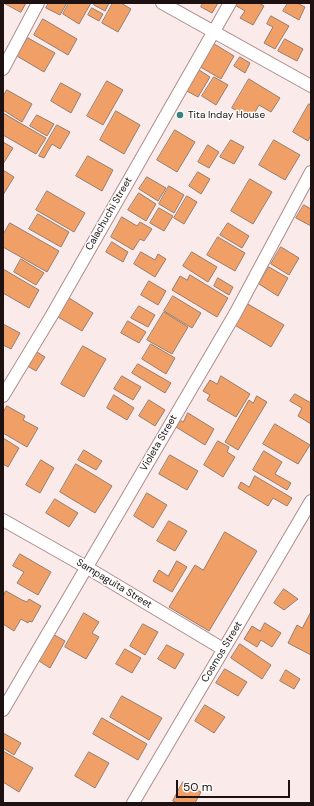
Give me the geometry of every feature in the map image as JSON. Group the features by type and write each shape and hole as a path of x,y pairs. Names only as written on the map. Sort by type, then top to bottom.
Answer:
{"street":[{"path":"3,69 38,3"},
{"path":"162,3 311,86"},
{"name":"Calachuchi Street","path":"3,396 52,315 212,32 230,3"},
{"name":"Violeta Street","path":"3,710 234,314 311,172"},
{"name":"Cosmos Street","path":"132,803 311,501"},
{"name":"Sampaguita Street","path":"3,520 86,567 223,649"}],"building":[{"path":"4,3 26,3 21,12"},
{"path":"49,3 67,3 60,15 46,8"},
{"path":"69,3 91,3 79,24 63,14"},
{"path":"95,3 109,3 105,11 94,5"},
{"path":"113,3 121,3 131,9 118,32 102,23"},
{"path":"203,3 218,3 212,13 201,7"},
{"path":"236,3 259,3 264,6 253,25 240,18 245,11 235,5"},
{"path":"288,3 297,3 305,7 299,20 283,11"},
{"path":"92,8 103,14 99,21 88,15"},
{"path":"271,16 289,26 275,49 264,43 273,27 267,24"},
{"path":"43,19 77,39 68,55 34,35"},
{"path":"28,38 55,53 44,72 17,56"},
{"path":"285,39 303,49 297,61 278,51"},
{"path":"211,42 234,56 221,79 197,65"},
{"path":"240,57 250,63 245,73 234,66"},
{"path":"196,68 210,77 198,97 183,89"},
{"path":"214,77 228,85 216,105 202,96"},
{"path":"249,79 280,98 271,112 259,105 251,119 232,108"},
{"path":"107,81 123,90 103,125 87,116"},
{"path":"61,83 81,94 71,113 51,101"},
{"path":"7,90 32,104 22,122 3,110 3,97"},
{"path":"309,104 311,105 311,135 308,141 293,132"},
{"path":"116,111 140,125 124,154 100,140"},
{"path":"3,113 46,138 36,154 3,135"},
{"path":"37,115 54,124 47,136 30,126"},
{"path":"57,125 70,132 60,149 52,144 44,158 39,156"},
{"path":"175,130 195,142 177,172 157,160"},
{"path":"231,140 244,147 234,164 220,157"},
{"path":"274,140 300,155 285,180 259,165"},
{"path":"3,142 13,148 3,164"},
{"path":"208,145 219,152 209,168 198,162"},
{"path":"88,156 113,170 102,191 76,176"},
{"path":"3,170 14,177 3,195"},
{"path":"198,172 210,179 201,194 189,186"},
{"path":"147,177 166,188 158,201 139,189"},
{"path":"250,179 272,192 253,224 231,211"},
{"path":"169,186 184,195 174,213 159,204"},
{"path":"47,191 85,213 74,232 36,210"},
{"path":"139,193 156,204 146,221 128,210"},
{"path":"187,196 197,202 184,224 174,218"},
{"path":"304,205 311,209 311,226 296,218"},
{"path":"159,208 173,216 164,231 150,223"},
{"path":"38,214 69,232 61,247 29,229"},
{"path":"122,217 137,226 140,222 152,229 144,241 140,239 133,250 111,237"},
{"path":"10,223 59,251 47,272 3,247 3,235"},
{"path":"228,223 249,236 242,248 220,235"},
{"path":"218,237 245,253 235,271 207,255"},
{"path":"112,242 128,252 123,262 106,252"},
{"path":"281,247 299,258 289,275 271,264"},
{"path":"141,252 155,260 158,254 166,259 155,277 134,264"},
{"path":"192,252 217,267 208,282 183,266"},
{"path":"21,259 44,273 36,285 14,272"},
{"path":"269,267 288,278 278,296 259,284"},
{"path":"3,269 39,290 29,308 3,293"},
{"path":"190,275 228,298 217,317 172,290 180,276 187,280"},
{"path":"218,278 233,287 229,295 214,286"},
{"path":"149,281 166,291 158,305 141,295"},
{"path":"173,296 201,313 192,328 164,311"},
{"path":"69,298 93,313 82,331 58,317"},
{"path":"246,303 284,325 271,347 233,324"},
{"path":"139,306 155,315 148,327 131,318"},
{"path":"164,312 188,327 172,354 147,340"},
{"path":"128,321 146,332 139,343 121,333"},
{"path":"3,324 20,333 11,349 3,345"},
{"path":"151,344 175,358 166,374 142,359"},
{"path":"83,346 106,359 84,397 61,384"},
{"path":"32,349 45,357 36,371 24,364"},
{"path":"138,364 171,383 165,393 132,373"},
{"path":"122,376 141,387 133,400 114,389"},
{"path":"221,376 250,394 236,417 207,400 210,395 203,391 210,380 217,384"},
{"path":"295,394 311,403 311,424 298,416 302,408 290,401"},
{"path":"114,395 134,408 127,420 107,408"},
{"path":"257,396 267,402 238,450 225,442 249,400 253,403"},
{"path":"149,400 165,410 155,426 139,416"},
{"path":"7,406 25,416 23,420 38,428 27,447 3,433 3,413"},
{"path":"188,413 214,429 205,445 176,427 180,420 183,422"},
{"path":"275,424 310,445 298,464 263,444"},
{"path":"3,438 19,448 8,467 3,464"},
{"path":"218,441 229,447 227,452 235,457 223,477 204,465"},
{"path":"84,450 102,461 96,470 78,460"},
{"path":"264,451 282,462 275,474 291,483 287,490 253,470"},
{"path":"170,455 198,471 187,490 159,474"},
{"path":"41,460 54,468 40,493 26,485"},
{"path":"76,464 112,486 95,513 60,492"},
{"path":"255,476 292,498 287,506 273,498 268,506 238,488 241,482 249,487"},
{"path":"147,493 167,505 153,528 134,516"},
{"path":"55,499 78,513 69,527 46,513"},
{"path":"169,521 187,531 175,551 157,541"},
{"path":"225,532 257,551 209,631 169,607 195,565 203,570"},
{"path":"20,554 51,572 38,595 17,583 24,572 13,566"},
{"path":"177,561 187,567 172,592 153,581 159,570 168,576"},
{"path":"284,589 298,599 284,610 274,603"},
{"path":"6,591 22,600 27,602 29,599 41,606 32,622 29,621 28,623 21,619 14,631 3,624 3,597"},
{"path":"311,612 311,655 288,643 297,625 302,628"},
{"path":"84,613 99,622 92,633 99,637 86,659 65,647"},
{"path":"265,623 281,633 272,647 261,640 257,647 244,639 252,626 260,631"},
{"path":"143,624 158,632 145,655 130,646"},
{"path":"51,633 65,641 50,668 36,659"},
{"path":"240,644 271,665 262,679 231,658"},
{"path":"167,645 184,654 175,669 158,659"},
{"path":"125,649 141,658 132,673 116,664"},
{"path":"225,669 247,682 238,696 216,683"},
{"path":"286,670 300,679 294,689 280,681"},
{"path":"122,696 162,718 149,740 110,717"},
{"path":"205,705 225,717 214,733 195,721"},
{"path":"102,718 147,744 138,760 93,734"},
{"path":"3,733 21,743 14,755 3,748"},
{"path":"3,751 33,768 19,792 3,782"},
{"path":"89,752 109,763 95,788 75,776"},
{"path":"183,782 201,792 195,803 177,803 173,801"}],"place":[{"name":"Tita Inday House","path":"180,115"}]}
